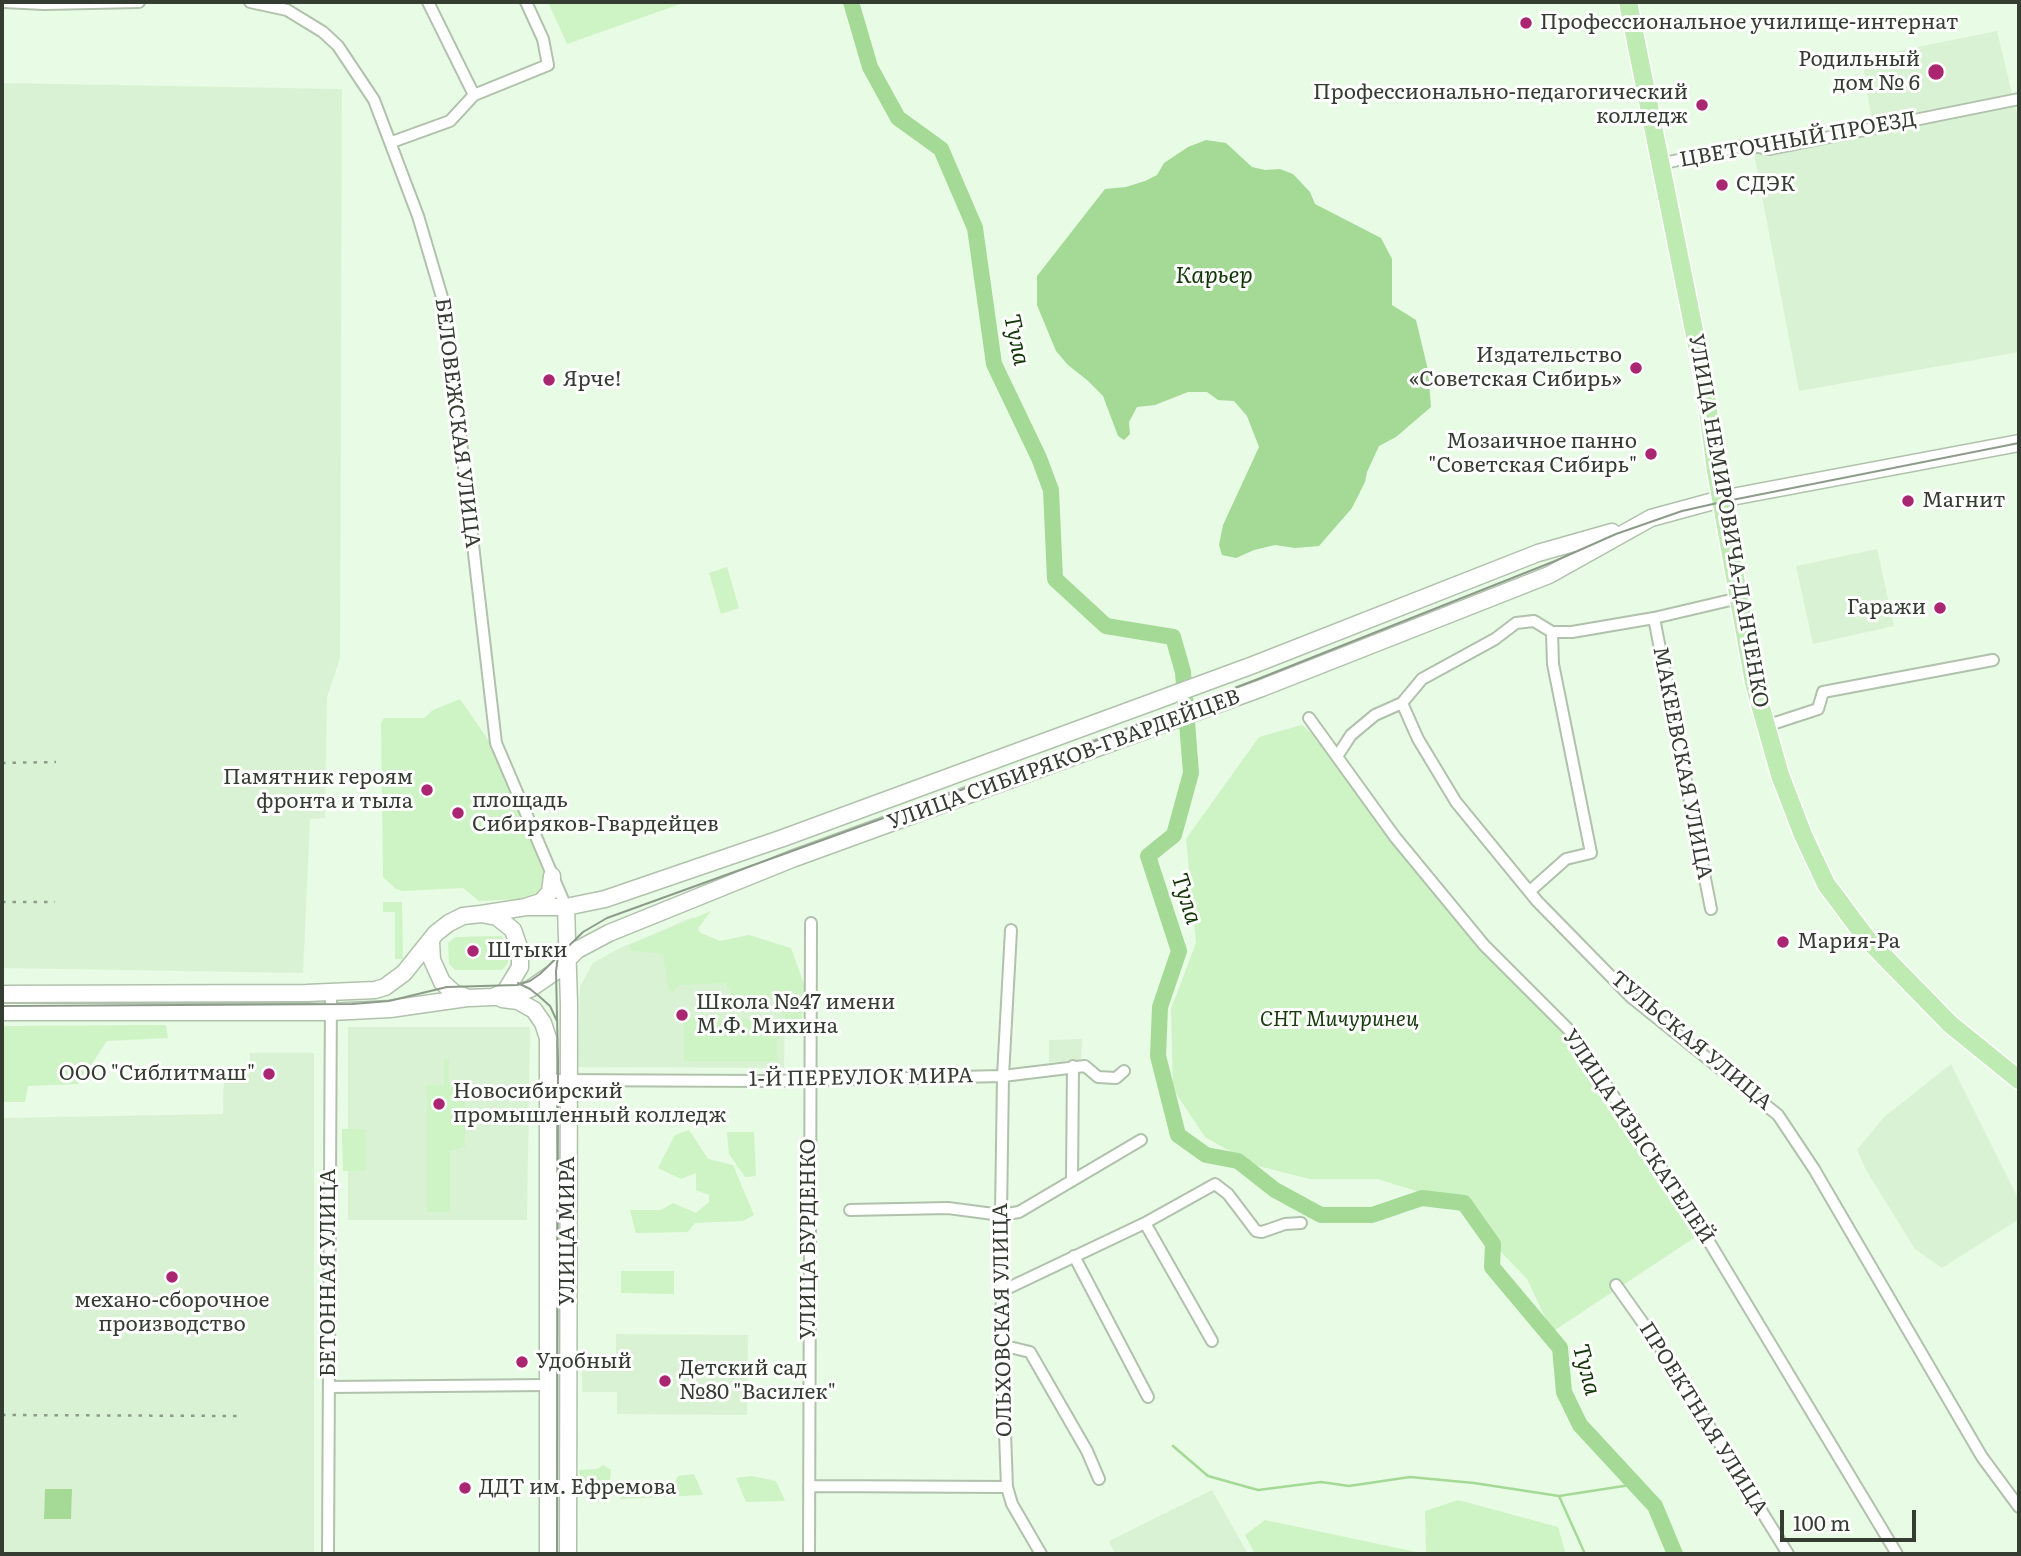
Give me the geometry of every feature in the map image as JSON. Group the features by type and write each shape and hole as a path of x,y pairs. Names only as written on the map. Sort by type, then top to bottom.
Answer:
{"main road":[{"name":"УЛИЦА НЕМИРОВИЧА-ДАНЧЕНКО","path":"1628,2 1704,380 1721,499 1754,683 1780,775 1826,884 1875,948 1934,1009 2019,1080"},
{"name":"УЛИЦА СИБИРЯКОВ-ГВАРДЕЙЦЕВ","path":"481,914 526,907 566,907 605,899 1071,733 1538,553 1721,499 2019,443"},
{"name":"УЛИЦА СИБИРЯКОВ-ГВАРДЕЙЦЕВ","path":"493,997 524,992 545,980 576,950 599,937 792,859 1262,688 1549,575 1638,524"},
{"path":"526,907 541,902 550,892 552,876"},
{"name":"УЛИЦА МИРА","path":"566,907 569,1080 568,1554"},
{"path":"2,994 331,992 385,987 404,973 436,933 449,923 463,916 481,914 498,917 513,930 520,950 520,967 510,986 506,992 493,997"},
{"path":"431,942 432,960 442,982 454,993 469,998"},
{"path":"39,994 39,1012"},
{"path":"2,1012 331,1012 390,1009 493,997 518,1001 534,1010 543,1023 548,1038 548,1080"},
{"name":"УЛИЦА МИРА","path":"548,1080 548,1554"}],"street":[{"path":"3,2 139,2"},
{"name":"БЕЛОВЕЖСКАЯ УЛИЦА","path":"250,2 289,6 338,46 374,100 418,216 444,304 496,743 566,907"},
{"path":"428,2 474,95"},
{"path":"392,142 450,121 474,95 548,65 543,39 526,2"},
{"name":"ЦВЕТОЧНЫЙ ПРОЕЗД","path":"1660,164 1746,145 1770,149 2019,99"},
{"name":"МАКЕЕВСКАЯ УЛИЦА","path":"1552,632 1572,632 1654,618 1739,598"},
{"name":"МАКЕЕВСКАЯ УЛИЦА","path":"1654,618 1711,909"},
{"path":"1338,755 1351,735 1375,715 1402,703 1422,679 1495,639 1516,623 1534,621 1552,632 1553,664 1591,853 1566,859 1530,891"},
{"path":"1766,726 1818,709 1823,692 1993,660"},
{"name":"ТУЛЬСКАЯ УЛИЦА","path":"1402,703 1418,738 1456,802 1530,891 1631,997 1778,1115 1814,1169 1982,1457 2019,1507"},
{"name":"УЛИЦА ИЗЫСКАТЕЛЕЙ","path":"1309,718 1395,836 1484,945 1571,1032 1699,1225 1897,1554"},
{"name":"УЛИЦА БУРДЕНКО","path":"808,1554 811,923"},
{"name":"ОЛЬХОВСКАЯ УЛИЦА","path":"1011,930 1003,1076 1001,1215 1007,1487 1012,1504 1041,1554"},
{"name":"БЕТОННАЯ УЛИЦА","path":"328,1554 331,992"},
{"path":"1072,1181 1073,1066"},
{"name":"1-Й ПЕРЕУЛОК МИРА","path":"548,1080 1003,1076 1073,1066 1085,1066 1098,1077 1116,1078 1124,1071"},
{"path":"850,1210 948,1209 1001,1215 1019,1212 1141,1140"},
{"path":"1002,1290 1145,1223 1214,1184 1228,1194 1256,1231 1301,1223"},
{"path":"1145,1223 1212,1341"},
{"path":"1074,1256 1148,1397"},
{"name":"ПРОЕКТНАЯ УЛИЦА","path":"1616,1285 1660,1347 1788,1554"},
{"path":"1002,1345 1030,1352 1087,1451 1098,1479"},
{"path":"329,1387 548,1385"},
{"path":"809,1486 1007,1487"}],"shaded area":[{"path":"1997,31 2019,123 2019,352 1799,391 1754,154 1873,130 1862,58"},
{"path":"2,83 342,89 340,658 327,697 325,818 310,819 303,973 2,968"},
{"path":"1877,549 1894,626 1813,644 1796,566"},
{"name":"Школа №47 имени М.Ф. Михина","path":"693,917 705,942 785,992 784,1068 578,1067 580,986 593,963 618,949"},
{"name":"Новосибирский промышленный колледж","path":"348,1027 530,1027 527,1220 348,1220"},
{"path":"1082,1039 1081,1061 1049,1062 1049,1040"},
{"name":"ООО \"Сиблитмаш\"","path":"250,1053 314,1053 314,1554 2,1554 2,1118 223,1114 224,1074 250,1074"},
{"path":"1951,1064 2019,1200 2019,1219 1942,1268 1915,1249 1866,1170 1857,1150 1884,1117"},
{"name":"Детский сад №80 \"Василек\"","path":"616,1334 748,1335 747,1415 617,1414 617,1392 582,1392 582,1360 616,1360"},
{"path":"1212,1490 1248,1554 1115,1554 1109,1541"}],"green space":[{"path":"548,2 686,2 567,44"},
{"path":"727,567 739,608 721,614 709,573"},
{"path":"460,699 493,747 548,876 546,893 538,898 479,901 463,888 403,891 396,889 383,877 381,723 384,718 424,718 433,710"},
{"name":"СНТ Мичуринец","path":"1302,725 1339,757 1484,945 1564,1034 1703,1232 1552,1332 1527,1279 1454,1203 1378,1179 1310,1179 1254,1165 1205,1137 1173,1089 1171,1009 1196,943 1186,839 1259,737"},
{"path":"383,902 402,902 403,959 395,959 395,912 383,912"},
{"path":"711,911 696,931 720,941 749,935 791,948 805,987 800,1036 793,1034 774,997 733,997 726,983 679,985 674,992 669,990 663,954 631,951 630,945"},
{"path":"501,936 507,941 508,963 502,970 455,970 449,964 448,943 455,937"},
{"path":"684,1018 777,1019 777,1061 684,1061"},
{"path":"166,1025 168,1038 107,1041 78,1084 28,1086 25,1102 2,1102 2,1026"},
{"path":"444,1059 449,1059 449,1085 465,1086 465,1147 450,1151 450,1212 427,1212 427,1085 444,1085"},
{"path":"342,1129 365,1129 365,1171 343,1171"},
{"path":"689,1130 708,1159 733,1165 754,1215 743,1221 695,1223 688,1232 636,1233 630,1210 661,1210 673,1203 696,1213 709,1202 709,1195 696,1190 696,1173 681,1179 658,1168 675,1135"},
{"path":"727,1132 754,1132 756,1176 745,1177 729,1154"},
{"path":"621,1271 674,1271 674,1294 621,1293"},
{"path":"603,1465 611,1470 609,1492 605,1501 594,1502 581,1488 579,1470 597,1469"},
{"path":"694,1474 703,1495 620,1499 626,1486 671,1490 678,1476"},
{"path":"752,1476 776,1481 785,1501 746,1502 736,1478"},
{"path":"1458,1500 1558,1527 1566,1554 1426,1554 1425,1511"},
{"path":"1265,1520 1426,1554 1255,1554 1245,1535"}],"water":[{"name":"Карьер","path":"1206,140 1226,143 1252,167 1280,169 1293,174 1310,192 1315,204 1381,238 1392,259 1392,305 1416,320 1428,370 1431,407 1396,437 1379,446 1352,508 1319,546 1295,548 1275,545 1236,558 1222,555 1219,545 1223,525 1259,447 1247,416 1234,401 1218,400 1207,392 1188,392 1155,405 1137,407 1129,422 1130,434 1124,440 1118,436 1103,396 1056,351 1037,305 1037,276 1105,189 1126,187 1145,181 1157,175 1164,163 1188,147"},
{"path":"45,1489 72,1489 71,1519 44,1519"}],"waterway":[{"name":"Тула","path":"851,2 870,67 898,118 941,149 975,228 994,364 1039,458 1051,490 1055,579 1106,626 1173,637 1183,672 1191,773 1174,835 1148,856 1179,951 1160,1007 1158,1056 1178,1135 1206,1155 1238,1161 1275,1190 1321,1215 1372,1215 1422,1198 1464,1203 1493,1244 1492,1267 1560,1348 1564,1392 1580,1425 1655,1506 1675,1554"},
{"path":"1173,1446 1208,1476 1258,1490 1321,1482 1349,1486 1410,1477 1474,1483 1559,1496 1630,1485 1655,1506"},
{"path":"1559,1496 1585,1554"}],"tram line":[{"path":"2,1006 352,1004 389,1001 447,987 517,985 540,974 583,932 607,918 1077,748 1258,679 1555,561 1616,534 1682,511 2019,443"},
{"path":"557,1554 558,956"},
{"path":"518,983 530,989 550,1006 557,1021"}],"railway":[{"path":"2,763 56,762"},
{"path":"2,902 55,902"},
{"path":"2,1415 238,1416"}],"place":[{"name":"Профессиональное училище-интернат","path":"1526,23"},
{"name":"Родильный дом № 6","path":"1936,72"},
{"name":"Профессионально-педагогический колледж","path":"1702,105"},
{"name":"СДЭК","path":"1722,185"},
{"name":"Издательство «Советская Сибирь»","path":"1636,368"},
{"name":"Ярче!","path":"549,380"},
{"name":"Мозаичное панно \"Советская Сибирь\"","path":"1651,454"},
{"name":"Магнит","path":"1908,501"},
{"name":"Гаражи","path":"1940,608"},
{"name":"Памятник героям фронта и тыла","path":"427,790"},
{"name":"площадь Сибиряков-Гвардейцев","path":"458,813"},
{"name":"Мария-Ра","path":"1783,942"},
{"name":"Штыки","path":"473,951"},
{"name":"Школа №47 имени М.Ф. Михина","path":"682,1015"},
{"name":"ООО \"Сиблитмаш\"","path":"269,1074"},
{"name":"Новосибирский промышленный колледж","path":"439,1104"},
{"name":"механо-сборочное производство","path":"172,1277"},
{"name":"Удобный","path":"522,1362"},
{"name":"Детский сад №80 \"Василек\"","path":"665,1381"},
{"name":"ДДТ им. Ефремова","path":"465,1488"}]}
